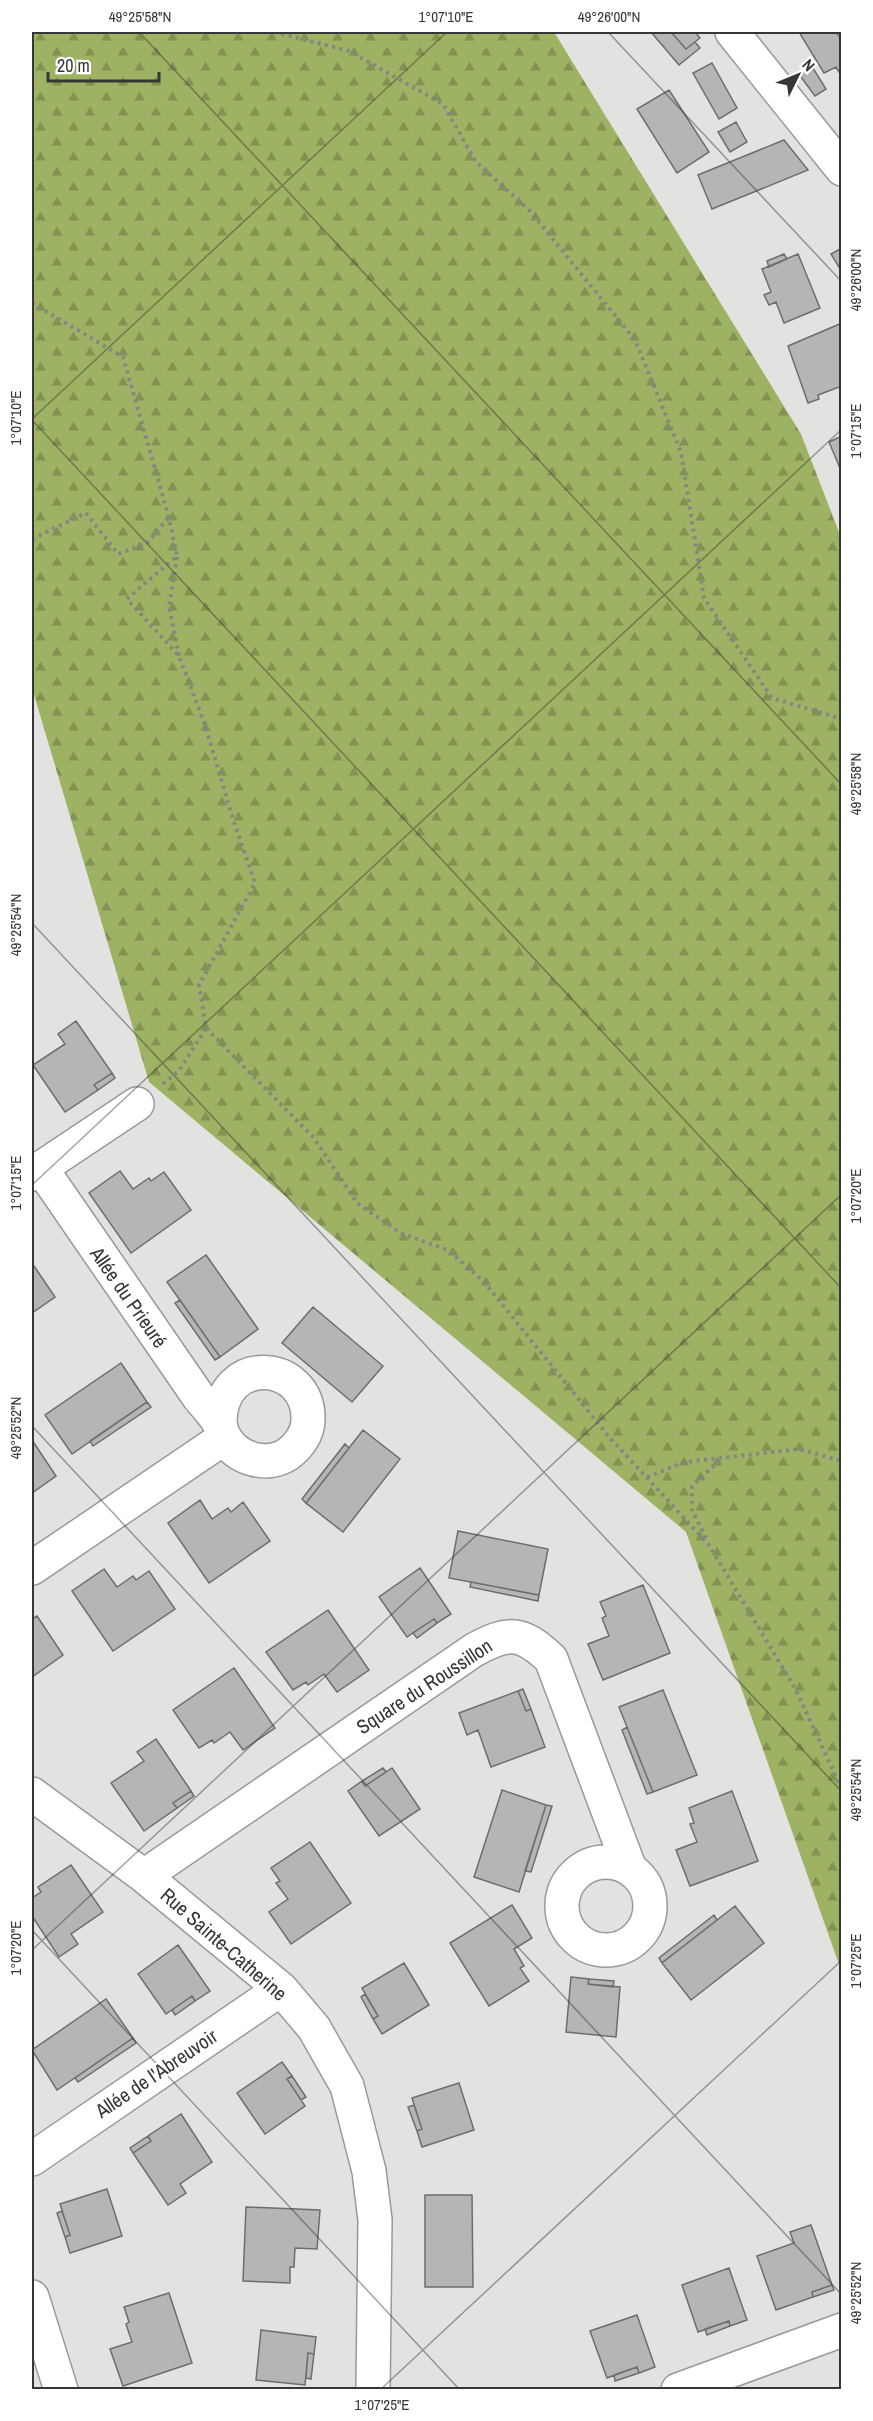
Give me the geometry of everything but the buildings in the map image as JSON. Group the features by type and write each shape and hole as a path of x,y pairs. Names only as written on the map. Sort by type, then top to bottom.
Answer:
{"street":[{"path":"732,32 842,169"},
{"name":"Allée du Prieuré","path":"32,1568 222,1431 36,1171 137,1104"},
{"name":"Square du Roussillon","path":"144,1876 474,1650 498,1637 517,1636 535,1644 551,1659 630,1869"},
{"name":"Rue Sainte-Catherine","path":"37,1806 144,1876 281,1989 314,2028 347,2086 369,2171 375,2220 373,2390"},
{"name":"Allée de l'Abreuvoir","path":"32,2159 281,1989"},
{"path":"32,2297 61,2390"},
{"path":"678,2390 840,2336"}],"path":[{"path":"273,32 350,51 443,104 476,162 530,211 635,340 681,452 704,598 772,698 842,719"},
{"path":"32,303 123,357 169,518 177,556 169,607 179,656 205,725 255,883 200,985 206,1028 314,1138 357,1203 402,1234 448,1250 484,1282 610,1438 709,1545"},
{"path":"32,539 86,513 118,554 147,543 169,518"},
{"path":"177,556 127,599 179,656"},
{"path":"137,1104 179,1071 206,1028"},
{"path":"647,1477 685,1462 798,1449 842,1461"},
{"path":"721,1459 692,1486 692,1510 709,1545 796,1690 842,1790"}],"green space":[{"path":"32,32 554,32 801,434 842,540 841,1970 686,1532 149,1082 32,688"}]}
